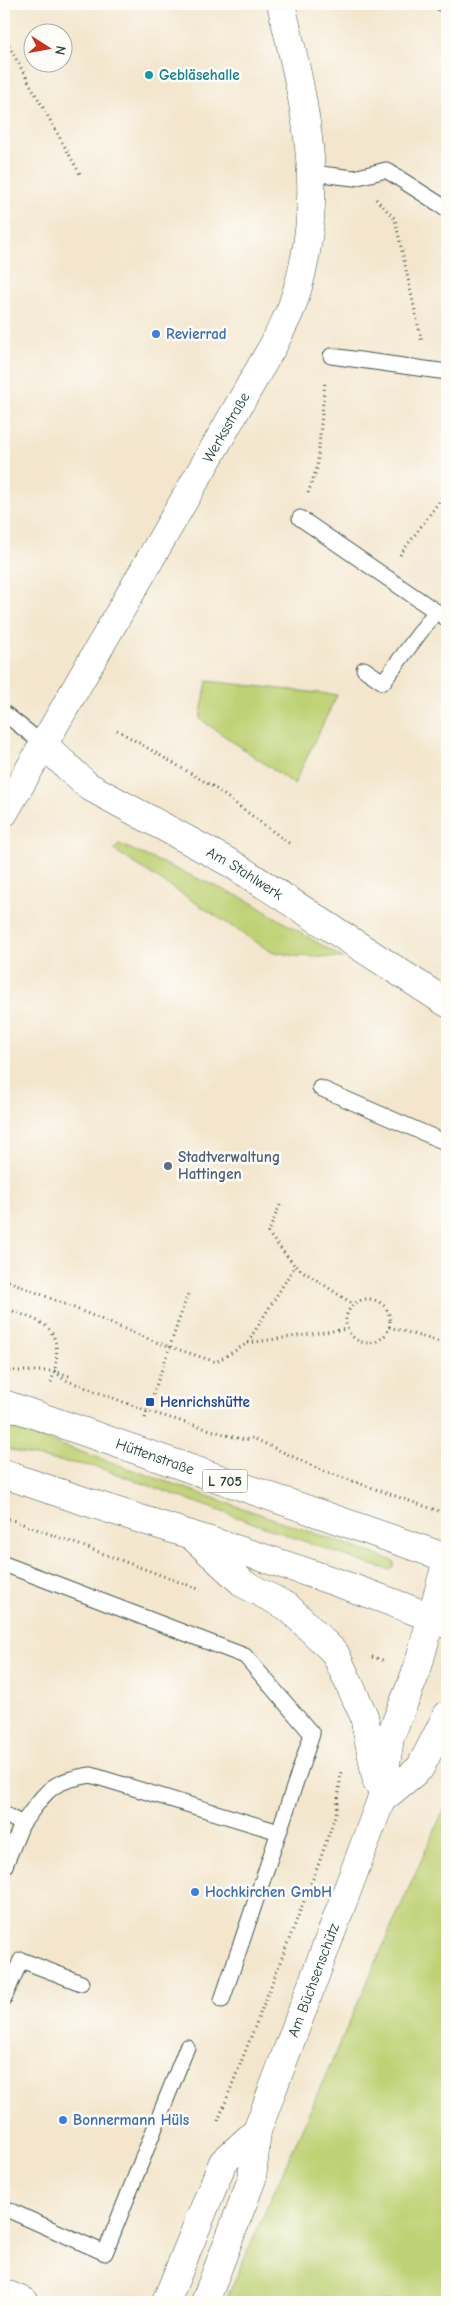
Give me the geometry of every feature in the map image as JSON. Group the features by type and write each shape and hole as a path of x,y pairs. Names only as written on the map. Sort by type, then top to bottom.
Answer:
{"street":[{"name":"Werksstraße","path":"4,813 274,344 292,306 304,258 313,208 312,172 307,120 281,4"},
{"name":"Am Stahlwerk","path":"42,744 88,786 232,864 447,1003"},
{"name":"Hüttenstraße","path":"4,1404 447,1559"},
{"path":"4,1474 286,1564 439,1621"},
{"path":"191,1535 244,1584 288,1607 335,1653 364,1716 380,1800 420,1768 447,1715"},
{"name":"Am Büchsenschütz","path":"205,2302 252,2179 257,2131 380,1800 390,1736 439,1621 447,1559"},
{"name":"Am Büchsenschütz","path":"166,2302 222,2162 257,2131"},
{"path":"4,2293 25,2302"}],"lane":[{"path":"443,4 447,6"},
{"path":"312,172 354,178 386,170 447,209"},
{"path":"332,356 447,372"},
{"path":"300,518 442,615 383,682 364,669"},
{"path":"4,713 42,744"},
{"path":"320,1088 447,1143"},
{"path":"4,1564 245,1656 312,1734 222,2000"},
{"path":"4,1868 22,1824 48,1789 68,1779 92,1775 279,1832"},
{"path":"4,1814 22,1824"},
{"path":"4,1998 21,1960 81,1983"},
{"path":"4,2208 105,2253 187,2047"}],"path":[{"path":"4,37 81,176"},
{"path":"374,197 395,219 415,321 429,370"},
{"path":"300,518 317,468 325,377 332,356"},
{"path":"385,575 447,491"},
{"path":"117,730 212,786 290,844"},
{"path":"280,1205 268,1232 295,1266 353,1304"},
{"path":"248,1343 295,1266"},
{"path":"4,1279 169,1346 216,1362 248,1343 347,1330"},
{"path":"150,1402 188,1294"},
{"path":"368,1299 380,1302 389,1314 389,1327 386,1334 372,1343 357,1341 347,1330 346,1316 353,1304 368,1299"},
{"path":"4,1308 44,1325 56,1341 56,1371 63,1379 147,1411 244,1440 253,1438 321,1470 447,1514"},
{"path":"389,1327 447,1344"},
{"path":"4,1371 56,1371 72,1377"},
{"path":"4,1517 202,1590"},
{"path":"217,2123 319,1863 337,1810 341,1767"}],"green space":[{"path":"207,681 337,695 294,784 200,719"},
{"path":"119,844 247,900 343,958 296,956 270,951 114,850"},
{"path":"4,1425 394,1561 394,1567 390,1570 365,1563 97,1467 35,1457 4,1448"},
{"path":"447,1807 447,2302 225,2302 440,1818"}],"place":[{"name":"Gebläsehalle","path":"149,75"},
{"name":"Revierrad","path":"156,334"},
{"name":"Stadtverwaltung Hattingen","path":"168,1166"},
{"name":"Henrichshütte","path":"150,1402"},
{"name":"Hochkirchen GmbH","path":"195,1892"},
{"name":"Bonnermann Hüls","path":"63,2120"}]}
